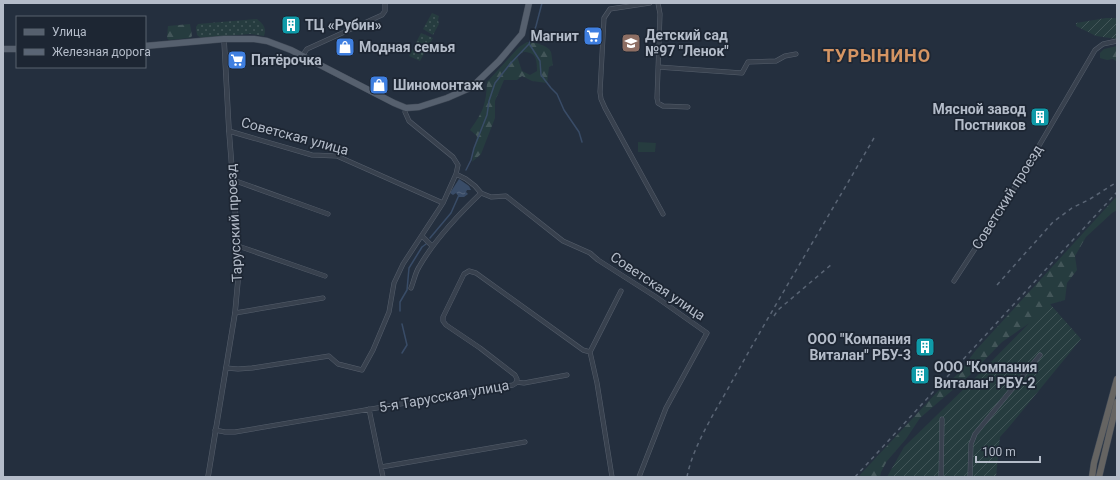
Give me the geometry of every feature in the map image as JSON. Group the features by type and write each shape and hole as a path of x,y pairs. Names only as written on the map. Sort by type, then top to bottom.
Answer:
{"highway":[{"path":"1092,477 1094,463 1117,379"},
{"path":"1099,477 1117,402"}],"main road":[{"path":"146,46 224,39 254,39 267,41 302,56 394,103 406,108 419,107 447,98 472,87 482,79 522,34 529,3"},
{"path":"3,49 16,49"}],"street":[{"path":"302,56 307,49 382,15 385,11 385,3"},
{"path":"650,3 610,9 607,12 604,18 602,30 600,92 605,108 663,214"},
{"path":"658,3 660,14 658,103 663,106 688,107"},
{"name":"Тарусский проезд","path":"208,477 235,313 238,280 238,246 229,131 224,39"},
{"name":"Советский проезд","path":"954,281 1012,192 1094,50 1103,44 1117,41"},
{"path":"658,67 742,73 748,62 776,62 785,56 796,54"},
{"path":"226,368 252,368 328,356 338,364 362,370 374,350 389,312 394,283 403,264 443,203 456,174 458,165 453,157 409,121 405,112 406,108"},
{"name":"Советская улица","path":"229,131 312,155 338,156 443,203"},
{"path":"411,288 418,268 432,246 461,212 481,193 466,179 456,174"},
{"path":"234,180 328,214"},
{"name":"Советская улица","path":"481,193 491,197 506,196 563,241 590,253 598,260 656,297 707,333 666,408 639,477"},
{"path":"422,236 432,246"},
{"path":"238,246 325,276"},
{"name":"5-я Тарусская улица","path":"215,430 235,432 513,385 517,379 515,375 480,348 446,325 443,321 443,317 464,274 469,271 476,274 583,350 590,352"},
{"path":"612,477 597,383 590,352 621,291"},
{"path":"235,313 323,298"},
{"path":"970,477 971,444 975,434 1040,356"},
{"path":"516,382 524,383 567,375"},
{"path":"369,409 383,477"},
{"path":"941,477 942,419"},
{"path":"381,467 525,442"}],"green space":[{"path":"432,13 439,16 439,24 433,35 423,29"},
{"path":"1106,18 1117,18 1117,39 1096,36 1076,26 1076,23"},
{"path":"257,19 264,26 264,36 250,34 201,38 197,35 196,27 198,24"},
{"path":"190,24 192,36 190,38 169,40 167,38 168,26"},
{"path":"421,33 433,38 420,61 409,56"},
{"path":"527,42 530,42 547,47 551,52 553,65 549,67 547,83 532,81 522,76 517,80 504,80 495,101 495,118 481,154 472,162 477,136 470,130 483,108 486,97 487,82 519,47","holes":["523,52 531,53 535,57 537,63 537,71 530,75 522,71 517,56"]},
{"path":"1117,46 1117,62 1113,59 1107,60 1100,58 1100,53 1104,49"},
{"path":"638,142 656,143 655,152 638,152"},
{"path":"1117,196 1117,210 1086,237 1075,256 1077,270 1067,283 1065,300 1051,304 1031,322 1002,342 970,375 920,418 906,439 887,461 880,477 858,477 939,390 958,374 976,350"},
{"path":"1049,303 1081,339 1000,437 996,477 887,477 904,447"}],"water":[{"path":"459,179 469,186 471,190 467,190 466,192 468,194 464,197 459,197 456,193 453,195 450,193"}],"waterway":[{"path":"466,170 487,115 489,101 495,83 529,44 536,26 542,3"},
{"path":"530,45 540,61 541,75 557,94 564,110 579,132 582,142"},
{"path":"430,238 451,213 459,195"},
{"path":"400,311 400,302 407,290 409,268 422,247 426,244"},
{"path":"402,324 407,345 402,353"}],"railway":[{"path":"687,477 690,464 714,412 874,138"},
{"path":"997,285 1053,222 1072,208 1090,199 1117,182"},
{"path":"855,477 1117,192"},
{"path":"774,316 778,310 832,264"}],"place":[{"name":"ТЦ «Рубин»","path":"291,25"},
{"name":"Магнит","path":"593,36"},
{"name":"Детский сад №97 \"Ленок\"","path":"631,43"},
{"name":"Модная семья","path":"345,47"},
{"name":"Пятёрочка","path":"237,60"},
{"name":"Шиномонтаж","path":"379,85"},
{"name":"Мясной завод Постников","path":"1040,117"},
{"name":"ООО \"Компания Виталан\" РБУ-3","path":"925,347"},
{"name":"ООО \"Компания Виталан\" РБУ-2","path":"920,375"}],"district":[{"name":"ТУРЫНИНО","path":"877,56"}]}
